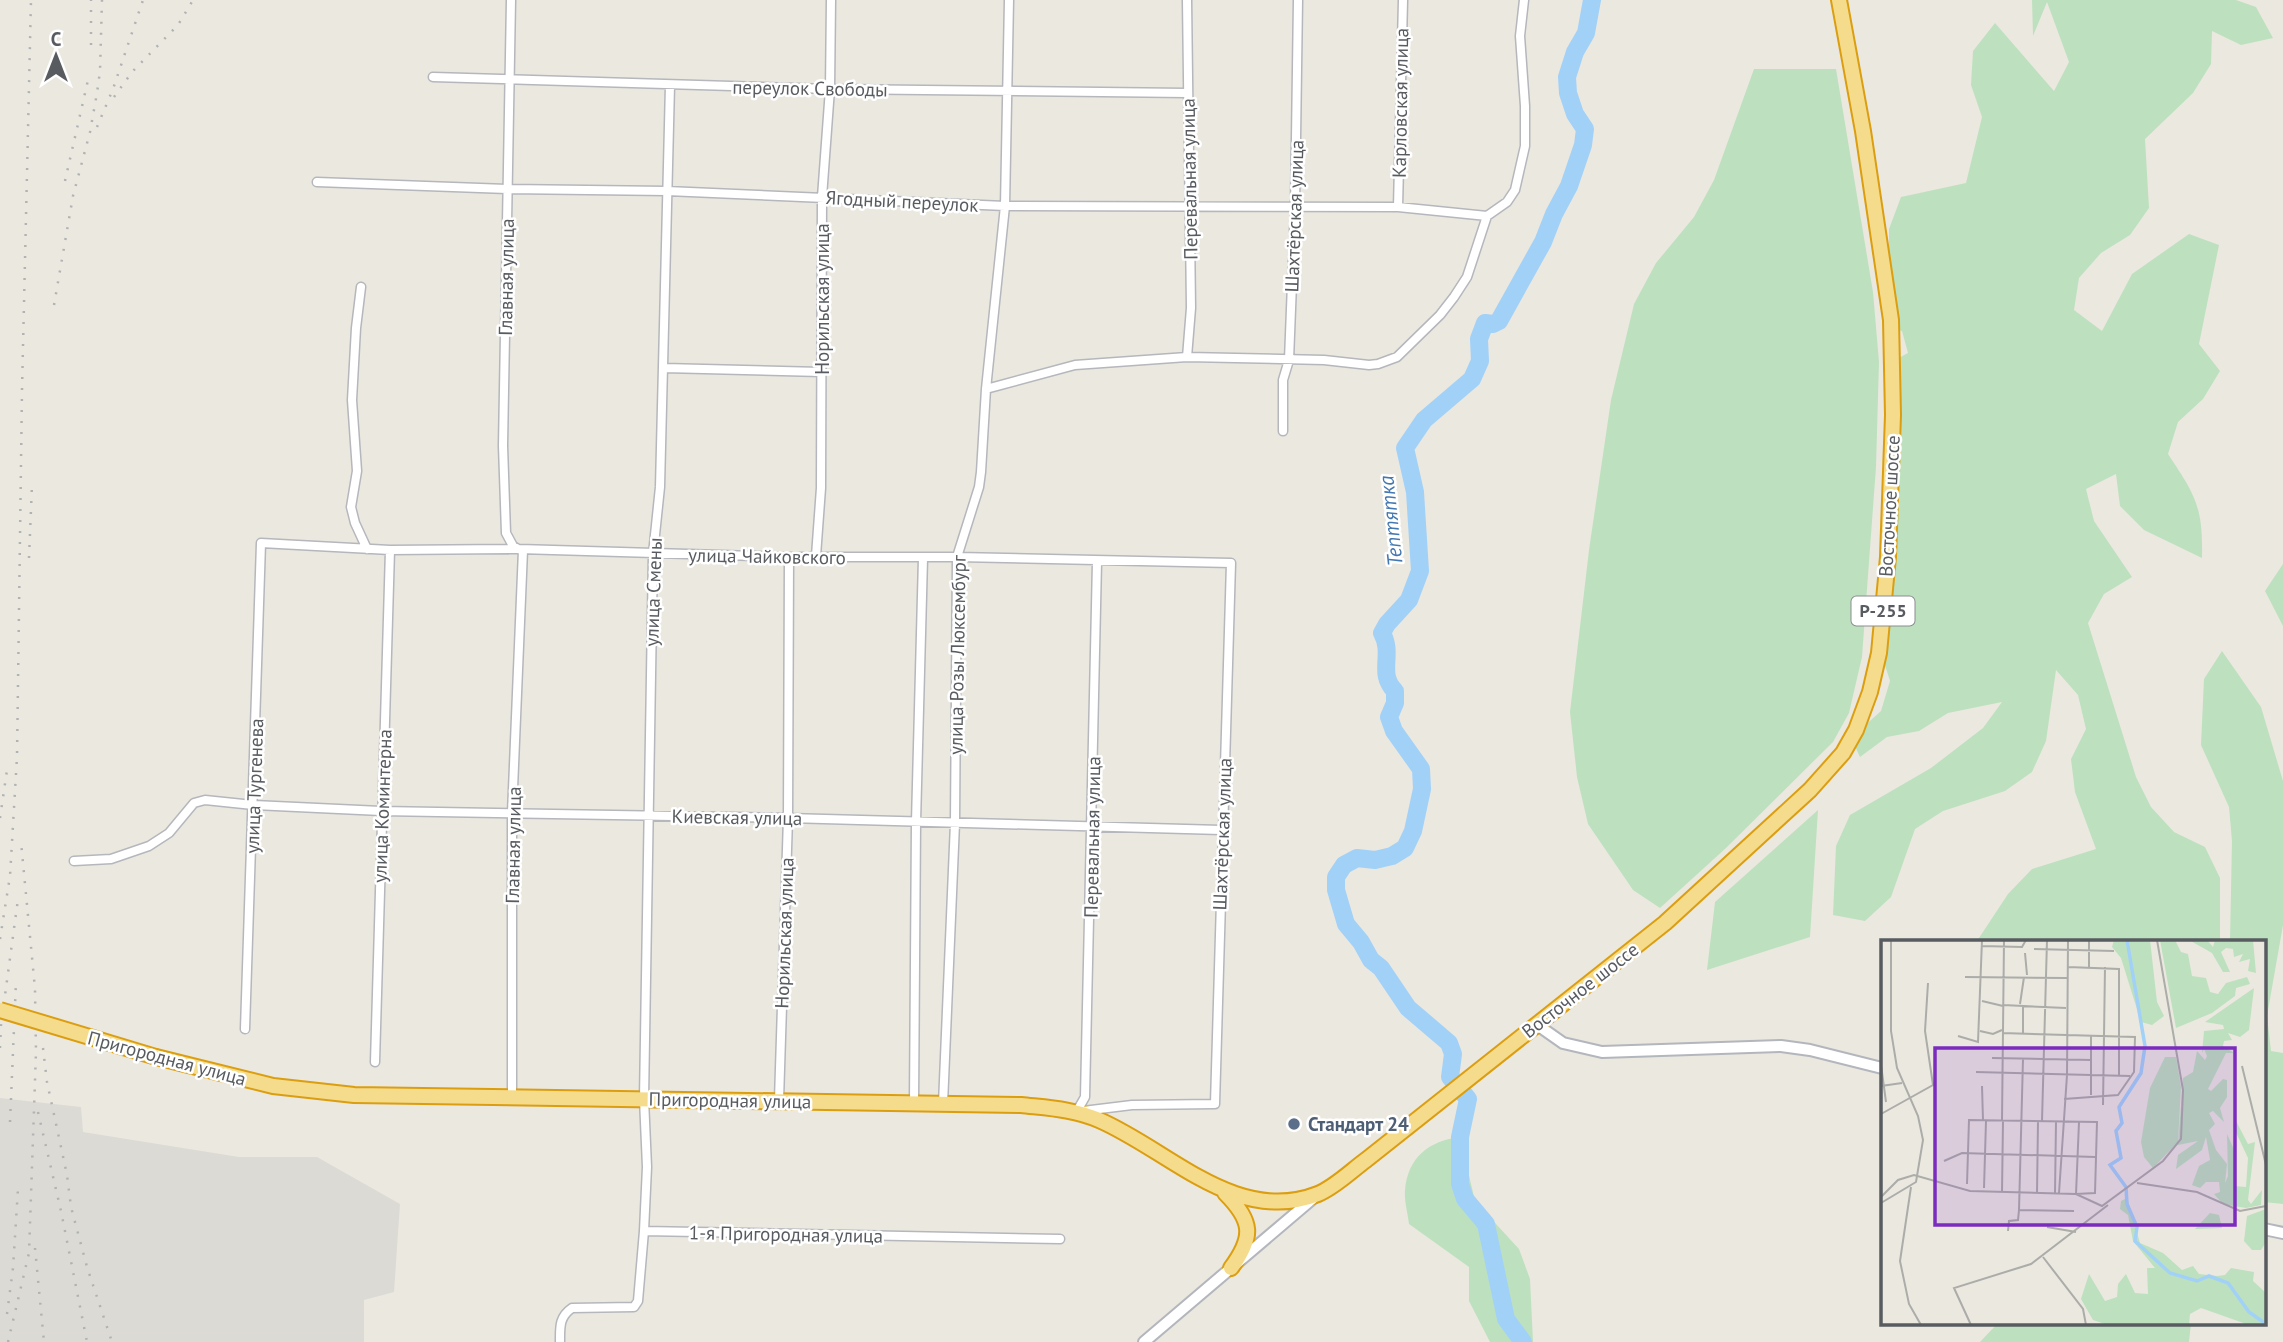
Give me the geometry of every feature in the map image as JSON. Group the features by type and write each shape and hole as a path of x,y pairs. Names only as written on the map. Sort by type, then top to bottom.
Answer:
{"highway":[{"name":"Восточное шоссе","path":"1421,1115 1665,923 1810,790 1843,753 1856,730 1870,692 1879,653 1888,557 1893,415 1891,320 1863,131 1839,0"},
{"name":"Пригородная улица","path":"0,1010 156,1057 273,1086 354,1095 1021,1105 1077,1111 1122,1130 1218,1188 1247,1199 1273,1203 1320,1193 1421,1115"},
{"path":"1218,1188 1238,1206 1246,1221 1248,1239 1243,1252 1231,1268"}],"street":[{"name":"Главная улица","path":"511,0 503,493 506,533 513,546 521,550 512,813 512,1097"},
{"name":"Норильская улица","path":"816,556 821,488 822,197 830,89 831,0"},
{"name":"улица Розы Люксембург","path":"943,1104 955,823 957,557 979,487 1005,205 1009,0"},
{"name":"Перевальная улица","path":"1187,0 1191,324 1187,358"},
{"name":"Шахтёрская улица","path":"1283,431 1283,380 1289,360 1295,207 1298,0"},
{"name":"Карловская улица","path":"1398,207 1403,0"},
{"path":"986,389 1062,367 1187,358 1324,360 1378,365 1397,357 1440,316 1467,277 1487,216 1507,202 1515,190 1525,146 1520,36 1524,0"},
{"name":"переулок Свободы","path":"433,77 830,89 1187,93"},
{"name":"улица Смены","path":"644,1099 653,554 660,487 670,85"},
{"name":"Ягодный переулок","path":"317,182 507,189 667,191 1005,205 1398,207 1487,216"},
{"path":"361,287 352,400 357,471 351,507 355,523 368,549"},
{"path":"664,368 821,372"},
{"name":"улица Чайковского","path":"261,543 390,550 1231,563"},
{"name":"улица Тургенева","path":"245,1029 261,543"},
{"name":"улица Коминтерна","path":"375,1062 390,550"},
{"name":"Норильская улица","path":"779,1100 788,818 789,557"},
{"path":"915,1103 916,822 923,558"},
{"name":"Перевальная улица","path":"1077,1111 1085,1097 1097,562"},
{"name":"Шахтёрская улица","path":"1077,1111 1132,1105 1215,1104 1231,563"},
{"name":"Киевская улица","path":"74,861 111,859 149,846 169,833 199,801 381,811 788,818 1222,830"},
{"path":"1536,1024 1563,1043 1602,1052 1781,1046 1810,1050 1881,1068"},
{"path":"560,1342 561,1321 564,1314 572,1308 634,1307 638,1301 647,1167 644,1099"},
{"path":"1144,1342 1320,1193"},
{"name":"1-я Пригородная улица","path":"644,1231 1060,1239"}],"shaded area":[{"path":"0,1098 81,1107 83,1132 239,1157 317,1157 400,1204 394,1292 364,1300 364,1342 0,1342"}],"green space":[{"path":"2032,0 2236,0 2256,7 2273,38 2241,45 2212,31 2211,64 2193,93 2145,139 2149,208 2130,235 2101,253 2079,278 2074,310 2102,331 2132,274 2189,234 2219,245 2199,344 2220,371 2203,399 2178,422 2168,454 2196,503 2201,526 2202,558 2144,530 2120,506 2116,474 2086,489 2094,521 2132,577 2104,594 2088,623 2136,777 2151,807 2174,832 2205,847 2220,878 2220,940 1978,940 2008,894 2032,869 2096,849 2075,792 2071,759 2086,729 2078,695 2056,670 2046,741 2032,772 2005,791 1943,811 1915,829 1891,897 1865,921 1833,915 1836,846 1850,815 1931,768 1983,728 2002,702 1948,713 1919,731 1887,737 1860,757 1851,738 1881,711 1890,681 1878,643 1891,511 1900,464 1885,411 1891,362 1908,353 1902,331 1889,328 1889,229 1901,197 1966,183 1982,117 1971,85 1973,51 1995,23 2054,91 2069,62 2047,2 2033,36"},
{"path":"1754,69 1836,69 1873,292 1879,362 1876,467 1862,657 1849,713 1833,742 1726,848 1660,908 1633,890 1588,824 1577,777 1570,712 1589,550 1611,400 1634,304 1656,263 1694,217 1714,180"},
{"path":"2283,564 2283,626 2265,591"},
{"path":"2222,651 2261,707 2283,781 2283,925 2267,1016 2271,1051 2283,1053 2283,1204 2266,1202 2266,940 2230,940 2232,841 2229,807 2201,745 2204,679"},
{"path":"1818,810 1810,937 1707,970 1715,902"},
{"path":"1460,1137 1475,1201 1519,1249 1530,1279 1533,1342 1490,1342 1469,1301 1469,1267 1409,1224 1405,1194 1411,1168 1430,1147"},
{"path":"1997,1324 2191,1324 2189,1342 1980,1342"}],"waterway":[{"name":"Тептятка","path":"1523,1342 1506,1319 1486,1224 1465,1199 1460,1184 1460,1137 1468,1099 1450,1077 1453,1054 1449,1043 1408,1008 1346,924 1336,890 1336,877 1344,865 1357,858 1375,860 1392,856 1405,848 1413,831 1422,789 1421,769 1394,731 1389,717 1395,703 1395,691 1387,677 1387,649 1382,633 1409,600 1420,571 1415,492 1405,448 1424,420 1472,379 1480,361 1479,339 1485,323 1493,324 1499,321 1543,242 1569,186 1583,145 1585,129 1575,114 1568,93 1567,77 1575,52 1586,33 1592,0"}],"railway":[{"path":"0,939 10,876 17,757 31,0"},
{"path":"91,0 91,45"},
{"path":"54,305 73,196 97,93 102,0"},
{"path":"97,127 113,89 143,0"},
{"path":"114,97 132,72 178,25 193,0"},
{"path":"65,181 88,80"},
{"path":"29,558 32,485"},
{"path":"0,818 7,770"},
{"path":"8,1342 29,1253 36,1052 35,989 21,842"},
{"path":"0,1048 18,899"},
{"path":"10,1122 16,982"},
{"path":"43,1048 71,1207 87,1267 112,1342"},
{"path":"38,1112 87,1342"},
{"path":"7,1314 18,1189"},
{"path":"35,1248 44,1342"}],"place":[{"name":"Стандарт 24","path":"1294,1124"}]}
